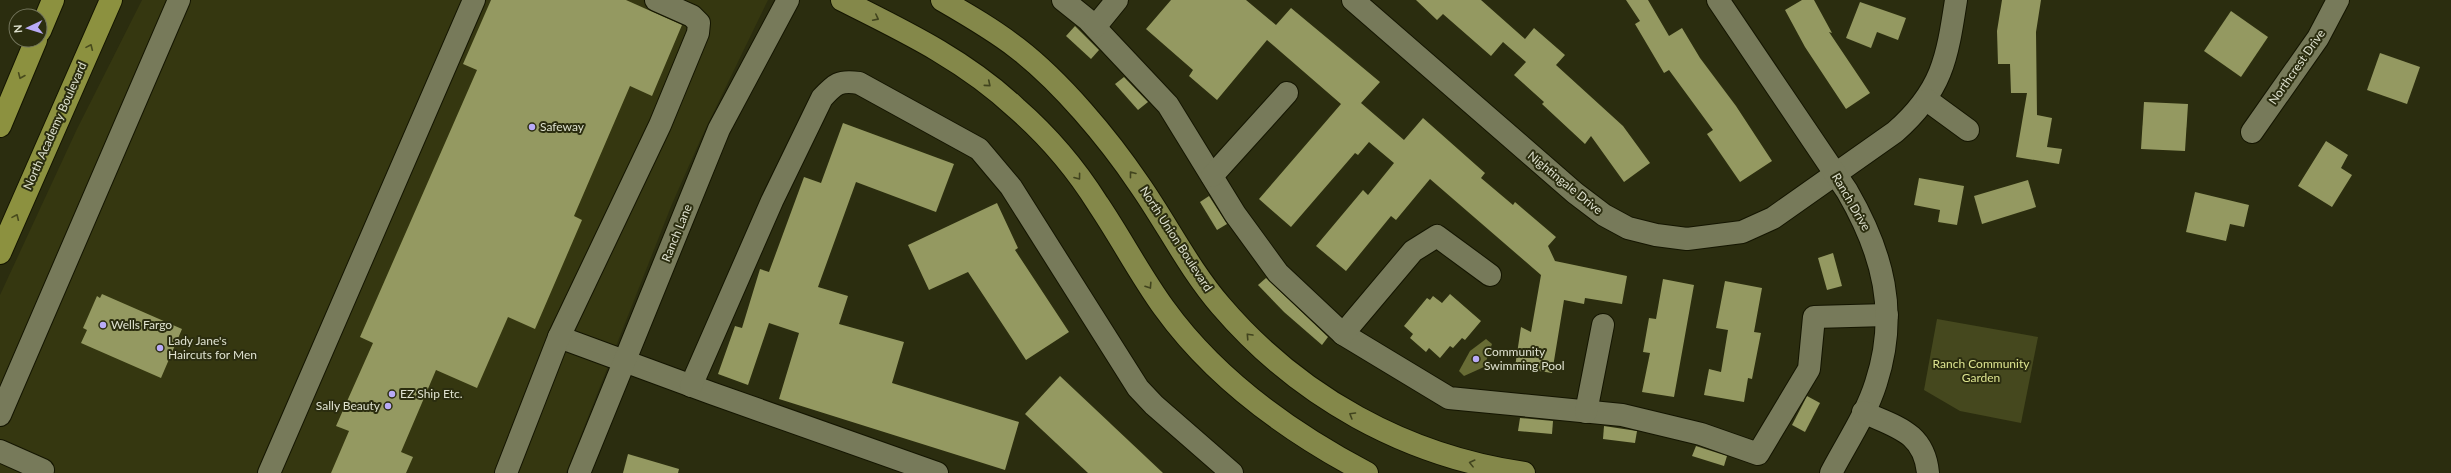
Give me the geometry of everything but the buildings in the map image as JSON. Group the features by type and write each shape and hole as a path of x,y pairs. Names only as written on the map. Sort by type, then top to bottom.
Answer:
{"highway":[{"path":"48,12 53,0"},
{"name":"North Academy Boulevard","path":"0,253 111,0"},
{"path":"0,126 33,48"}],"main road":[{"path":"842,0 954,59 1017,108 1076,174 1098,203 1164,309 1196,347 1248,397 1326,452 1367,473"},
{"name":"North Union Boulevard","path":"942,0 1018,49 1052,80 1101,134 1139,183 1192,269 1221,306 1262,349 1313,390 1337,406 1355,417 1400,439 1452,459 1524,473"}],"street":[{"path":"0,415 179,0"},
{"path":"269,473 474,0"},
{"path":"506,473 559,337 660,125 698,33 699,23 692,16 656,0"},
{"name":"Ranch Lane","path":"579,473 719,129 788,0"},
{"path":"1063,0 1095,27 1168,105 1235,214 1278,273 1343,334 1449,398 1622,415 1701,434 1758,454 1809,369 1814,316 1887,315"},
{"path":"1095,27 1117,0"},
{"name":"Nightingale Drive","path":"1353,0 1575,193 1604,215 1628,228 1656,235 1687,239 1742,232 1773,218 1895,132 1914,116 1927,100 1944,63 1956,0"},
{"name":"Ranch Drive","path":"1718,0 1836,174 1864,220 1878,255 1885,285 1887,315 1882,360 1876,384 1864,412 1830,473"},
{"name":"Northcrest Drive","path":"2252,132 2318,38 2338,0"},
{"path":"691,386 772,201 822,98 834,85 846,81 859,83 979,149 994,164 1012,187 1138,388 1154,405 1232,473"},
{"path":"1212,176 1287,92"},
{"path":"1927,100 1968,130"},
{"path":"1343,334 1413,251 1437,236 1490,275"},
{"path":"1586,412 1603,325"},
{"path":"559,337 691,386 937,473"},
{"path":"1864,412 1906,431 1917,440 1923,453 1928,473"},
{"path":"0,451 43,470 41,473"}],"shaded area":[{"path":"142,0 768,0 703,134 672,204 566,473 0,473 0,295 77,129"},
{"name":"Community Swimming Pool","path":"1486,339 1492,344 1484,367 1464,376 1459,371 1470,351"}],"green space":[{"name":"Ranch Community Garden","path":"1937,319 2038,337 2021,423 1960,411 1924,390"}],"place":[{"name":"Safeway","path":"532,127"},
{"name":"Wells Fargo","path":"103,325"},
{"name":"Lady Jane's Haircuts for Men","path":"160,348"},
{"name":"Community Swimming Pool","path":"1476,359"},
{"name":"EZ Ship Etc.","path":"392,394"},
{"name":"Sally Beauty","path":"388,406"}]}
